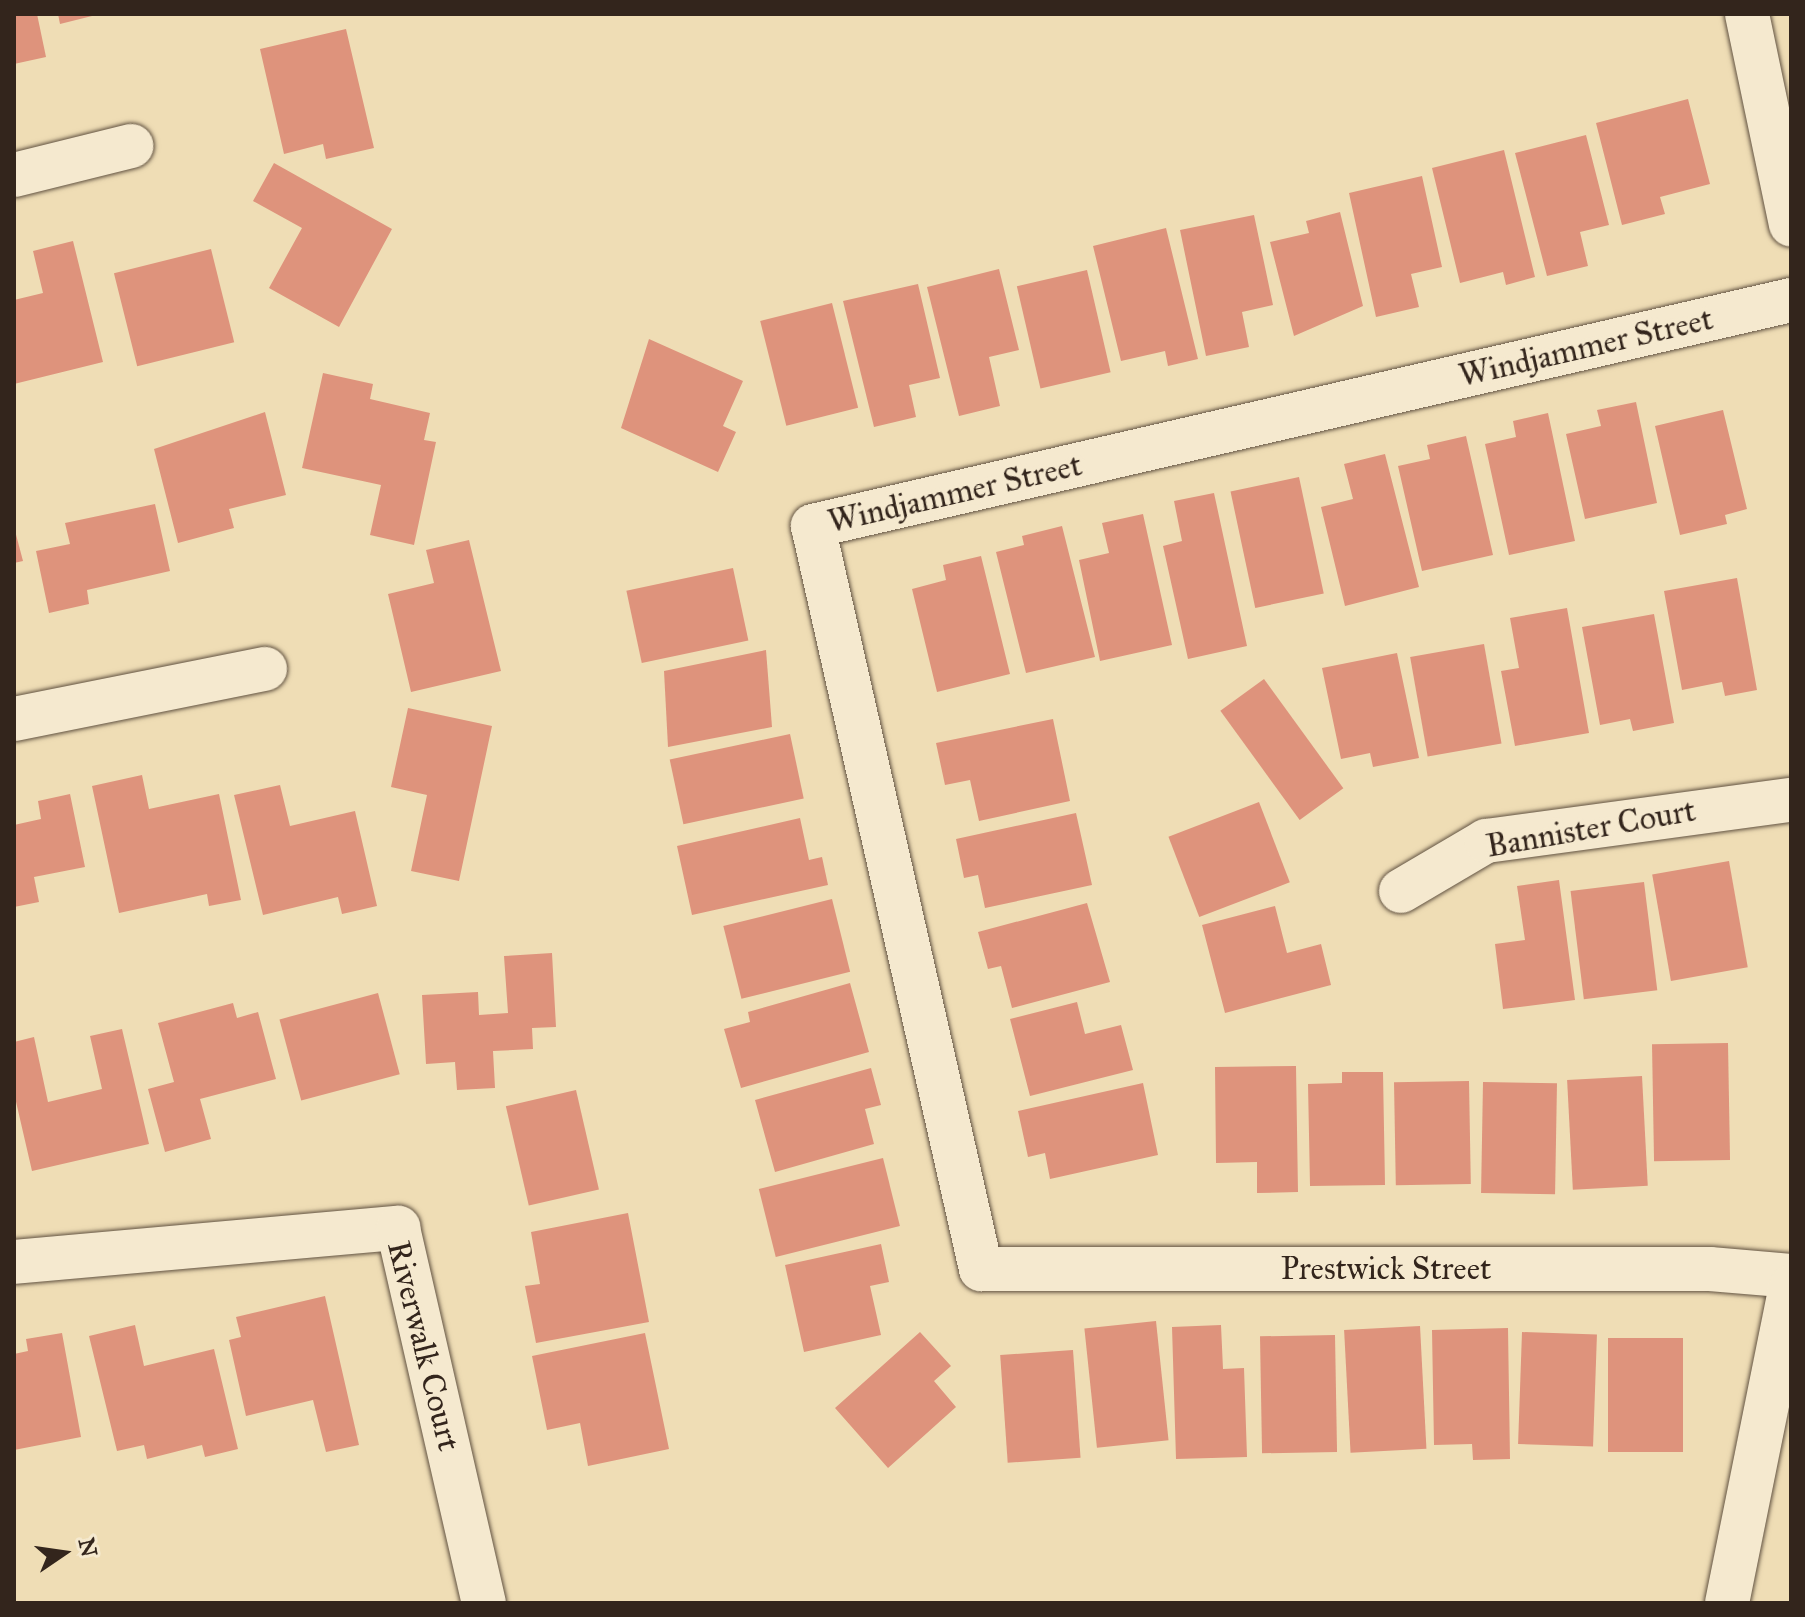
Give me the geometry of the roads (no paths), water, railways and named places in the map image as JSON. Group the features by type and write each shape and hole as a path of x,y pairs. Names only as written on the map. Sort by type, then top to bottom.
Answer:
{"street":[{"path":"1747,14 1791,224"},
{"path":"14,175 131,146"},
{"name":"Windjammer Street","path":"981,1269 813,526 1791,300"},
{"path":"14,719 265,669"},
{"name":"Bannister Court","path":"1401,891 1486,841 1791,800"},
{"name":"Riverwalk Court","path":"14,1262 398,1228 484,1603"},
{"name":"Prestwick Street","path":"981,1269 1710,1269 1791,1276"},
{"path":"1727,1603 1791,1287"}]}
